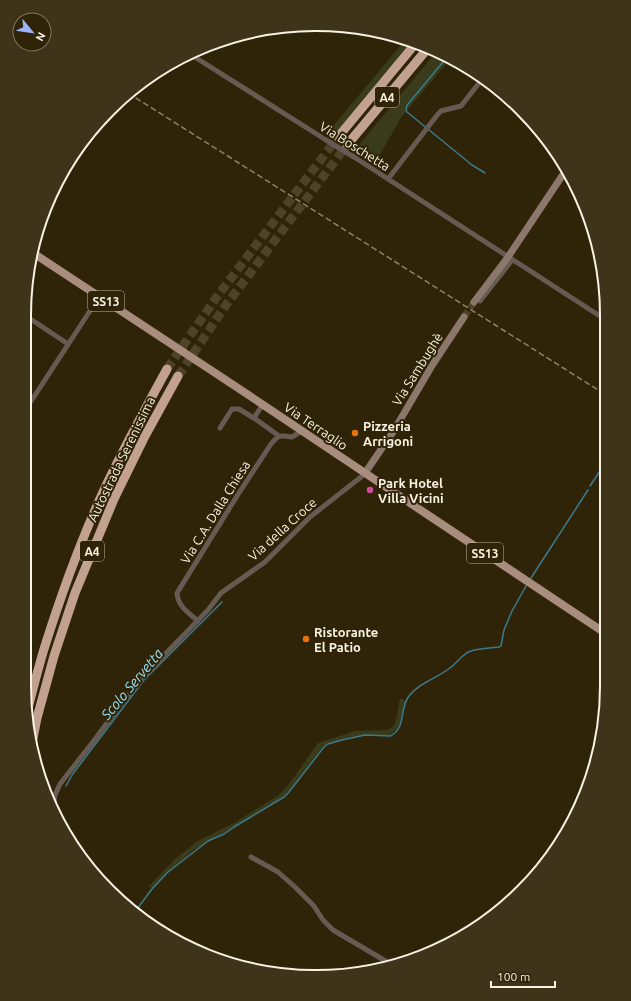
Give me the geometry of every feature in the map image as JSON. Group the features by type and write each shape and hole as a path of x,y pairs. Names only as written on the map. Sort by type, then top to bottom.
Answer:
{"highway":[{"name":"A4","path":"338,137 412,48"},
{"name":"A4","path":"347,146 424,53"},
{"name":"Autostrada Serenissima","path":"31,695 43,651 64,588 83,539 104,490 131,435 167,369"},
{"name":"Autostrada Serenissima","path":"34,731 54,656 74,593 114,499 145,436 178,376"}],"main road":[{"name":"Via Terraglio","path":"37,256 263,404 600,630"}],"street":[{"name":"Via Boschetta","path":"196,58 354,157 600,316"},
{"path":"388,179 438,114 441,111 461,106 479,83"},
{"path":"477,302 510,258 563,175"},
{"path":"31,401 99,297"},
{"name":"Via Sambughè","path":"365,473 393,432 433,364 464,317"},
{"path":"31,319 68,344"},
{"path":"254,418 263,404"},
{"path":"220,428 232,409 239,409 279,436 283,435 294,437 302,431"},
{"name":"Via C.A. Dalla Chiesa","path":"198,621 181,606 177,594 260,460 271,444 279,436"},
{"name":"Via della Croce","path":"55,798 60,784 120,705 147,673 208,610 221,593 265,562 310,517 365,473"},
{"path":"251,857 278,872 295,887 314,906 333,930 385,961"}],"green space":[{"path":"401,44 408,47 334,135 329,131"},
{"path":"432,56 447,63 402,116 374,165 353,152"},
{"path":"400,698 406,701 400,725 396,730 389,735 350,737 323,746 286,794 263,811 194,850 170,870 153,888 148,887 175,859 196,842 234,823 279,795 289,784 318,743 355,731 387,730 394,726"}],"waterway":[{"path":"444,61 408,104 406,110 472,165 485,173"},
{"path":"590,486 600,471"},
{"path":"531,578 588,490"},
{"path":"138,908 152,889 168,872 208,841 224,834 284,797 328,744 365,735 390,736 399,728 404,706 413,691 445,672 468,652 477,649 501,646 504,630 512,611 526,586"},
{"name":"Scolo Servetta","path":"66,786 72,775 144,680 222,602"}],"tunnel":[{"path":"167,369 216,298 338,137"},
{"path":"178,376 226,305 347,145"},
{"path":"464,317 474,302"}],"railway":[{"path":"134,97 600,391"}],"place":[{"name":"Pizzeria Arrigoni","path":"355,433"},
{"name":"Park Hotel Villa Vicini","path":"370,490"},
{"name":"Ristorante El Patio","path":"306,639"}]}
